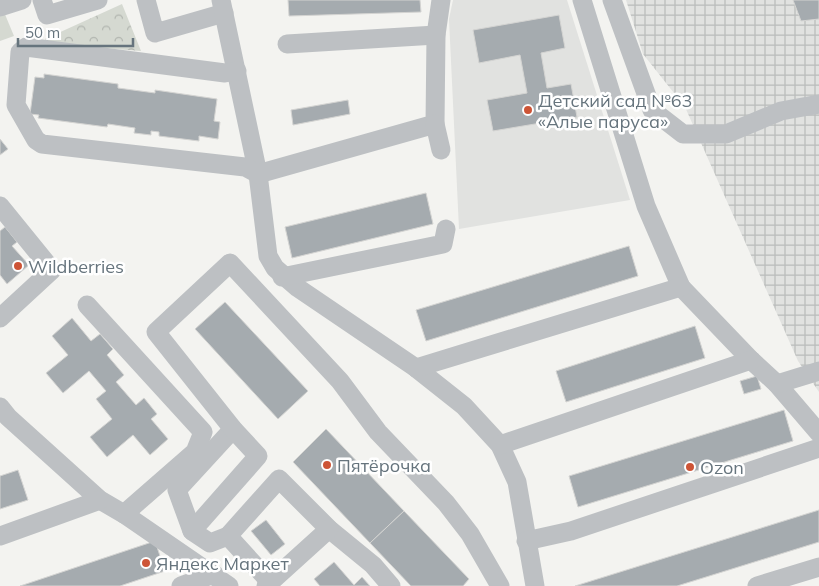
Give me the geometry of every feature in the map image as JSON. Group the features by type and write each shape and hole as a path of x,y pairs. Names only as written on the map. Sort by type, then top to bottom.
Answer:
{"street":[{"path":"0,7 22,0"},
{"path":"42,0 47,14 98,0"},
{"path":"146,0 155,32 222,6 258,174 268,256 282,277 416,368 464,406 500,445 517,482 535,586"},
{"path":"441,0 436,34 435,124 441,150"},
{"path":"582,0 646,206 680,287 777,384 819,433"},
{"path":"612,0 652,110 683,134 726,134 781,111 819,104"},
{"path":"287,44 436,34"},
{"path":"237,71 225,72 26,47 20,52 16,105 36,140 42,144 245,167 258,174 435,124"},
{"path":"0,206 52,270 0,318"},
{"path":"282,277 443,244 446,229"},
{"path":"192,531 258,456 233,429 156,332 230,263 340,381 378,432 446,503 470,534 500,586"},
{"path":"416,368 680,287"},
{"path":"87,304 203,432 195,452 124,514"},
{"path":"500,445 751,360"},
{"path":"777,384 819,371"},
{"path":"3,415 100,500 222,580"},
{"path":"233,429 178,490 192,531 210,543 228,536 279,479 329,529 373,565 391,586"},
{"path":"526,541 571,531 819,448"},
{"path":"0,536 100,500"},
{"path":"228,536 268,584 329,529"},
{"path":"757,586 819,567"},
{"path":"181,586 222,580"}],"shaded area":[{"name":"Детский сад №63 «Алые паруса»","path":"453,0 567,0 630,200 459,229 449,19"},
{"path":"626,0 819,0 819,392 798,361 685,107 643,54"}],"green space":[{"path":"122,4 141,51 48,44 45,39"},
{"path":"0,11 4,12 14,36 0,41"}],"building":[{"path":"288,0 420,0 421,12 289,16"},
{"path":"793,0 819,0 819,19 801,21"},
{"path":"559,15 565,48 541,53 547,88 571,84 577,117 493,131 487,100 527,93 520,55 479,63 473,30"},
{"path":"44,74 118,84 118,88 155,93 155,90 217,99 214,121 220,122 218,139 199,136 199,141 159,136 159,132 151,131 151,135 134,133 135,128 108,124 107,127 38,118 39,115 30,114 35,77 44,78"},
{"path":"348,100 350,114 293,125 291,110"},
{"path":"0,139 8,149 0,155"},
{"path":"426,193 433,224 292,258 285,227"},
{"path":"5,227 17,242 12,246 29,265 7,284 0,275 0,231"},
{"path":"629,246 638,276 426,341 416,310"},
{"path":"225,302 308,391 278,419 195,329"},
{"path":"72,318 91,341 100,334 113,349 107,355 124,375 116,382 136,405 144,398 157,414 151,419 168,439 150,455 133,435 107,457 90,437 112,419 96,399 106,391 89,371 63,393 46,373 68,355 52,336"},
{"path":"695,326 705,358 566,402 556,371"},
{"path":"757,376 761,389 744,394 740,381"},
{"path":"784,410 793,441 578,507 569,476"},
{"path":"326,429 404,511 370,543 293,462"},
{"path":"18,470 28,500 0,509 0,476"},
{"path":"819,510 819,542 677,586 575,586"},
{"path":"404,511 469,579 463,586 411,586 370,543"},
{"path":"266,520 285,544 271,555 251,531"},
{"path":"155,541 165,571 120,586 20,586"},
{"path":"334,562 354,585 362,577 370,586 320,586 314,579"}],"place":[{"name":"Детский сад №63 «Алые паруса»","path":"528,110"},
{"name":"Wildberries","path":"18,266"},
{"name":"Пятёрочка","path":"327,465"},
{"name":"Ozon","path":"690,467"},
{"name":"Яндекс Маркет","path":"146,563"}]}
